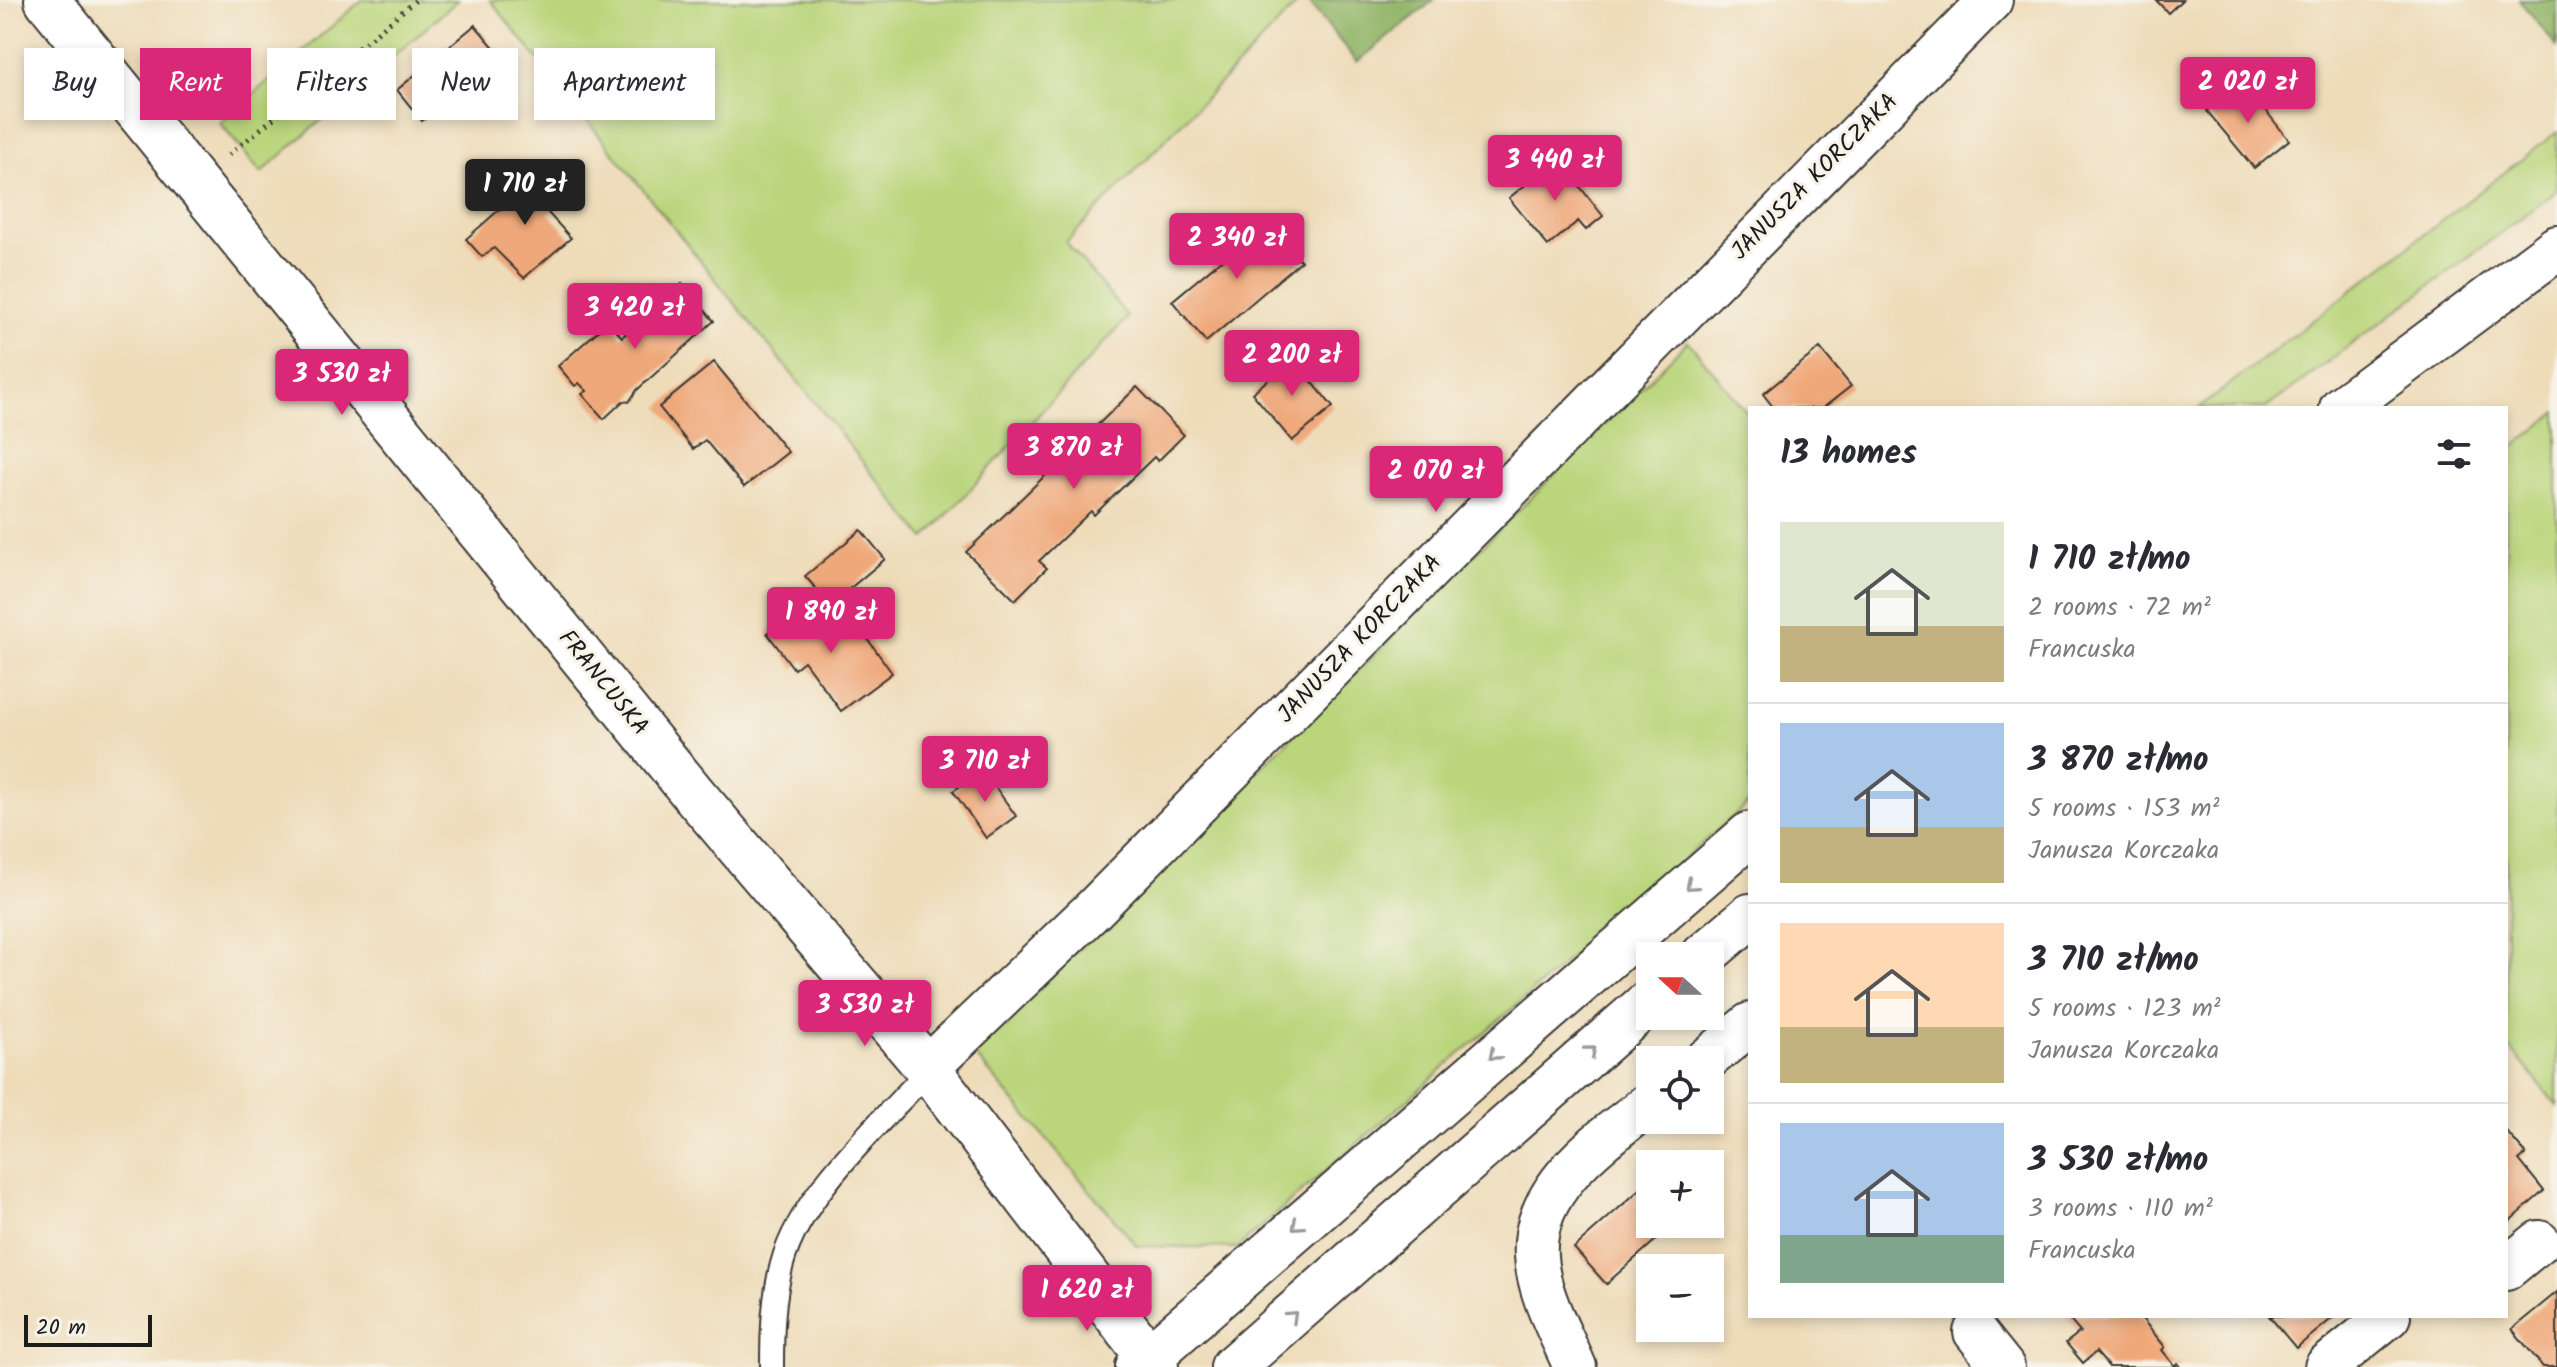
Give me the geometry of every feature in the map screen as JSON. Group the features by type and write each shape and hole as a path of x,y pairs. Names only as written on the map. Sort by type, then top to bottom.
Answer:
{"main road":[{"name":"FRANCUSKA","path":"47,0 691,791 929,1070 1083,1268 1147,1364"},
{"path":"2345,406 2557,248"},
{"path":"1147,1364 1748,836"},
{"path":"1719,942 1748,918"},
{"path":"1233,1367 1425,1195 1636,1013"}],"street":[{"name":"JANUSZA KORCZAKA","path":"929,1070 1093,910 1991,0"},
{"path":"1723,1046 1748,1026"},
{"path":"1575,1367 1544,1292 1535,1254 1542,1221 1558,1184 1583,1155 1636,1114"},
{"path":"2508,1267 2539,1242"},
{"path":"2326,1367 2387,1318"},
{"path":"1975,1332 2003,1367"}],"lane":[{"path":"772,1367 772,1320 782,1262 797,1229 820,1192 929,1070"}],"path":[{"path":"193,182 416,0"}],"green space":[{"path":"362,0 458,0 396,54 396,48 307,48"},
{"path":"490,0 1301,0 1066,242 1128,317 925,539 587,120 715,120 715,48 534,48 534,55"},
{"path":"1307,0 1434,0 1357,62"},
{"path":"2519,0 2557,0 2557,47"},
{"path":"267,82 267,120 321,120 261,173 220,123 223,120 251,120 251,96"},
{"path":"2557,132 2557,191 2269,406 2202,406"},
{"path":"1688,341 1748,414 1748,804 1237,1248 1137,1246 974,1054"},
{"path":"2557,412 2557,1106 2508,1045 2508,451"}],"building":[{"path":"2156,0 2182,0 2168,13"},
{"path":"475,25 494,48 447,48"},
{"path":"412,78 412,109 397,90"},
{"path":"2243,82 2289,140 2254,168 2207,111"},
{"path":"1558,159 1603,216 1586,230 1578,221 1548,246 1509,198"},
{"path":"544,170 567,196 548,213 571,238 524,278 494,248 482,257 466,239"},
{"path":"1268,221 1301,261 1206,342 1172,301"},
{"path":"682,284 714,321 637,390 629,402 623,401 604,419 582,394 587,391 579,383 575,386 558,366 608,322 622,337"},
{"path":"1820,348 1851,386 1826,406 1772,406 1763,394"},
{"path":"1286,350 1333,407 1292,441 1252,393 1280,370 1273,361"},
{"path":"714,362 788,452 744,487 705,440 693,449 659,407"},
{"path":"1137,387 1184,435 1158,461 1154,457 1094,515 1091,511 1039,561 1047,568 1015,600 966,552"},
{"path":"861,530 885,559 830,605 805,576"},
{"path":"811,601 838,638 856,623 892,673 841,711 804,661 794,669 767,633"},
{"path":"983,770 1016,816 986,838 953,791"},
{"path":"2508,1133 2526,1154 2519,1160 2544,1191 2508,1222"},
{"path":"1636,1193 1636,1238 1658,1238 1636,1254 1636,1258 1606,1284 1574,1248"},
{"path":"2557,1292 2557,1367 2543,1367 2512,1329"},
{"path":"2068,1318 2142,1318 2165,1347 2162,1350 2175,1366 2178,1363 2181,1367 2109,1367 2096,1352 2083,1363 2066,1343 2080,1332"},
{"path":"2271,1318 2333,1318 2296,1348"}]}
